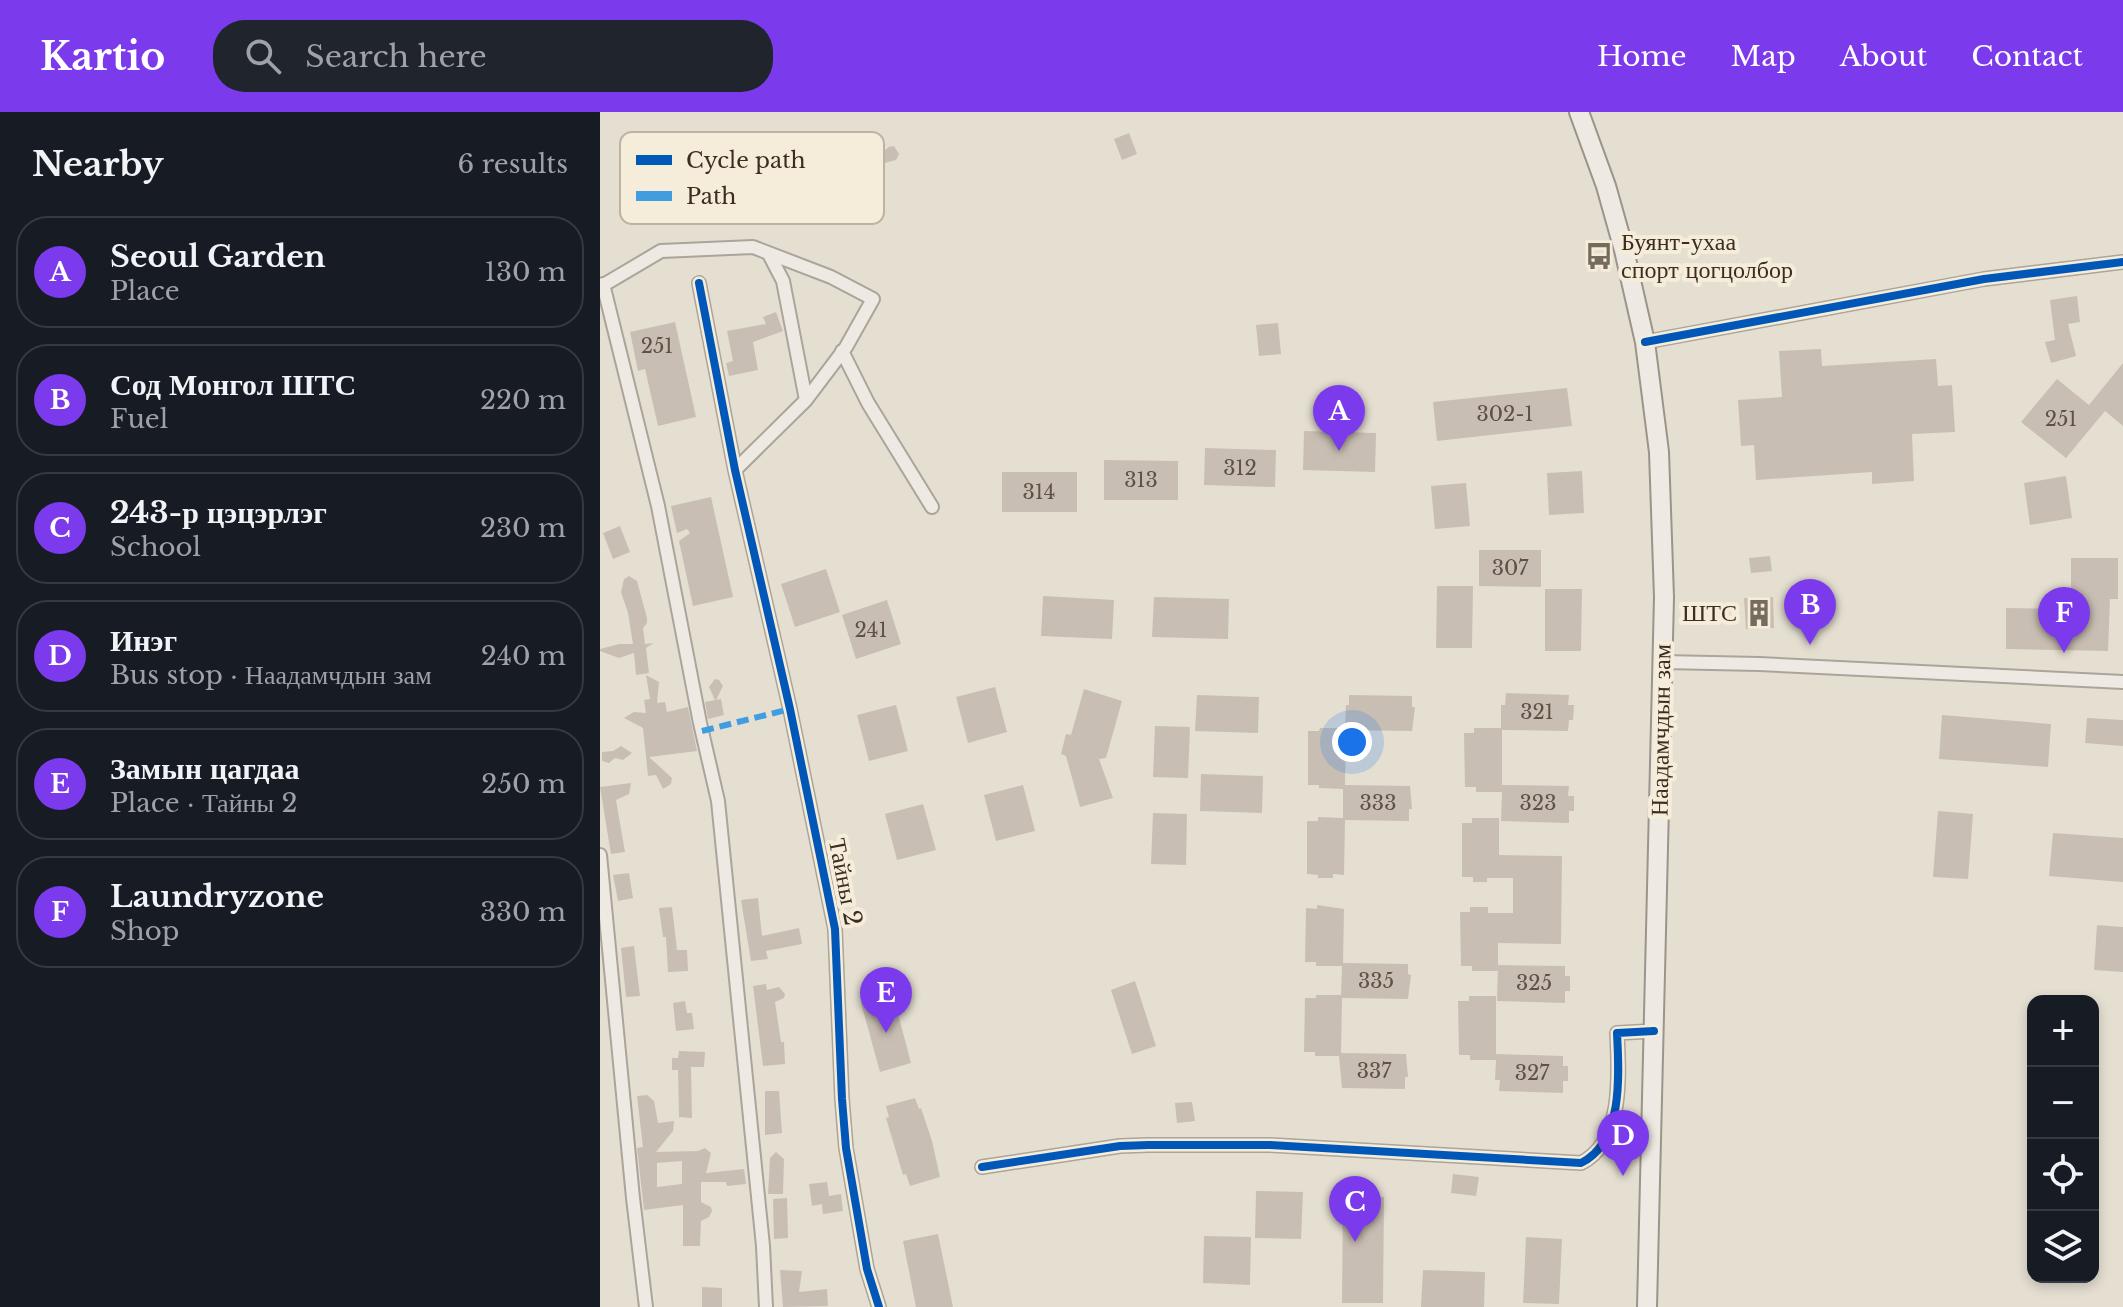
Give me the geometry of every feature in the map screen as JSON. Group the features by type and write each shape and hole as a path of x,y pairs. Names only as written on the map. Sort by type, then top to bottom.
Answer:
{"main road":[{"name":"Наадамчдын зам","path":"1579,113 1606,186 1645,342 1659,452 1665,557 1647,1307"}],"street":[{"path":"735,470 806,400 842,351 873,299 831,277 753,247 661,251 602,285 658,506 718,801 763,1246 766,1307"},
{"path":"770,256 783,281 806,400"},
{"path":"1645,342 1984,279 2123,262"},
{"name":"Тайны 2","path":"699,283 735,470 790,709 835,929 846,1148 867,1269 879,1307"},
{"path":"842,351 868,403 932,507"},
{"path":"1663,662 2123,682"},
{"path":"600,855 646,1307"},
{"path":"982,1167 1120,1146 1148,1145 1270,1145 1581,1163 1592,1157 1607,1137 1619,1085 1617,1033 1654,1031"}],"building":[{"path":"1129,133 1137,154 1122,160 1114,139"},
{"path":"894,146 899,154 896,160 884,163 884,151"},
{"path":"2077,296 2080,322 2068,324 2076,356 2051,363 2045,342 2055,340 2050,300"},
{"path":"776,312 783,331 753,342 758,370 729,376 726,363 733,361 727,331 766,324 763,317"},
{"path":"675,322 696,417 658,426 645,369 638,371 630,332"},
{"path":"1278,323 1281,354 1259,356 1256,325"},
{"path":"1821,349 1822,366 1936,359 1938,386 1952,385 1955,432 1912,434 1914,481 1872,484 1872,472 1756,480 1754,445 1741,446 1738,400 1782,397 1779,351"},
{"path":"2123,363 2123,426 2105,411 2066,458 2021,422 2057,379 2089,405"},
{"path":"1567,388 1572,426 1437,441 1433,402"},
{"path":"1304,431 1376,433 1375,472 1303,470"},
{"path":"1205,448 1276,450 1275,487 1204,485"},
{"path":"1104,460 1178,461 1178,500 1104,500"},
{"path":"1582,471 1584,513 1549,515 1547,473"},
{"path":"1002,472 1077,472 1077,512 1002,512"},
{"path":"2066,476 2072,518 2030,525 2024,483"},
{"path":"1466,483 1470,526 1435,529 1431,486"},
{"path":"711,497 733,597 693,606 679,541 690,533 687,529 677,533 671,506"},
{"path":"620,526 630,552 613,559 603,533"},
{"path":"1479,550 1541,550 1541,587 1479,586"},
{"path":"1770,556 1772,571 1751,573 1749,558"},
{"path":"2071,558 2118,558 2118,599 2110,599 2108,651 2006,649 2006,608 2071,609"},
{"path":"826,569 840,612 795,627 781,584"},
{"path":"629,576 637,581 647,618 643,628 645,644 654,643 646,648 649,673 636,675 634,653 619,658 600,651 619,644 633,644 621,592 624,579"},
{"path":"1437,586 1473,586 1472,648 1436,648"},
{"path":"1545,589 1582,589 1581,651 1545,651"},
{"path":"1043,596 1114,600 1112,639 1041,636"},
{"path":"1154,597 1229,599 1228,639 1152,637"},
{"name":"ШТС","path":"1773,597 1774,628 1746,629 1744,598"},
{"path":"887,600 901,644 856,659 842,615"},
{"path":"646,675 659,682 657,703 665,702 667,712 688,707 697,751 649,757 672,778 671,784 663,789 656,775 648,776 643,728 624,718 634,712 646,713 644,700 650,699"},
{"path":"715,679 723,686 716,700 721,699 724,715 708,719 705,702 715,700 709,687"},
{"path":"995,687 1007,732 968,743 956,697"},
{"path":"1084,689 1122,701 1106,758 1099,759 1113,798 1080,807 1066,756 1061,754 1066,734 1071,735"},
{"path":"1506,693 1569,695 1568,705 1574,705 1568,731 1502,730 1502,785 1569,786 1568,796 1574,796 1574,811 1569,811 1569,823 1501,821 1502,792 1476,792 1476,787 1465,787 1464,733 1474,733 1474,728 1501,728 1501,705 1505,705"},
{"path":"1197,695 1259,697 1258,733 1195,731"},
{"path":"1349,695 1412,696 1412,707 1415,707 1412,731 1346,730 1345,785 1410,786 1412,809 1409,809 1409,821 1345,820 1344,875 1318,878 1318,875 1307,874 1307,821 1318,821 1318,817 1343,818 1343,789 1308,785 1308,731 1345,728"},
{"path":"896,705 908,751 869,761 857,715"},
{"path":"1942,715 2051,724 2048,767 1939,759"},
{"path":"2087,718 2123,720 2123,746 2085,743"},
{"path":"1155,726 1190,727 1188,778 1153,777"},
{"path":"621,746 632,753 623,760 602,761 602,752"},
{"path":"1201,774 1263,776 1262,813 1200,811"},
{"path":"631,783 629,794 616,800 625,852 611,854 600,787"},
{"path":"1023,785 1035,831 996,841 984,795"},
{"path":"923,804 936,850 897,860 885,814"},
{"path":"1938,811 1973,814 1968,879 1933,877"},
{"path":"1153,813 1187,814 1186,865 1151,864"},
{"path":"1472,818 1499,818 1499,855 1562,856 1561,944 1498,943 1498,971 1472,971 1472,966 1461,966 1460,912 1470,912 1470,907 1488,907 1488,913 1513,913 1513,878 1487,878 1487,882 1473,882 1473,877 1462,877 1462,823 1472,823"},
{"path":"2053,833 2123,838 2123,882 2049,876"},
{"path":"629,873 633,898 618,901 613,875"},
{"path":"758,898 762,936 799,928 802,944 766,951 768,959 751,961 741,900"},
{"path":"1317,905 1344,909 1343,963 1408,964 1408,974 1411,975 1408,999 1342,998 1341,1053 1406,1054 1408,1077 1405,1077 1405,1089 1342,1088 1339,1056 1315,1056 1315,1052 1304,1052 1305,998 1341,995 1342,966 1316,966 1316,962 1305,962 1306,908 1317,909"},
{"path":"672,907 677,950 687,950 688,971 668,972 666,937 663,937 659,908"},
{"path":"2097,925 2123,927 2123,972 2094,970"},
{"path":"634,946 640,996 626,997 621,948"},
{"path":"1498,965 1565,966 1565,976 1570,976 1570,991 1565,991 1565,1003 1497,1001"},
{"path":"1135,981 1156,1046 1132,1054 1111,990"},
{"path":"766,984 767,990 779,987 785,994 784,998 775,1002 781,1042 784,1042 785,1064 763,1066 753,986"},
{"path":"893,995 911,1063 880,1072 861,1003"},
{"path":"1469,996 1496,996 1496,1054 1563,1056 1563,1066 1568,1066 1568,1081 1563,1081 1563,1093 1499,1091 1500,1080 1495,1080 1496,1060 1470,1060 1470,1055 1459,1055 1458,1001 1469,1001"},
{"path":"685,1001 687,1013 692,1013 694,1029 676,1031 673,1003"},
{"path":"679,1051 705,1052 704,1067 691,1067 692,1118 679,1117 678,1070 672,1070 672,1058 678,1058"},
{"path":"765,1091 779,1091 782,1133 765,1135"},
{"path":"647,1095 654,1101 658,1123 674,1121 673,1131 656,1152 698,1151 705,1148 711,1153 706,1173 744,1169 746,1184 727,1186 726,1182 701,1182 701,1202 711,1207 712,1211 709,1217 701,1221 700,1246 683,1246 683,1205 644,1210 637,1148 643,1147 637,1096","holes":["682,1161 682,1184 657,1187 657,1163"]},
{"path":"915,1098 932,1141 940,1177 910,1186 906,1174 903,1175 886,1118 889,1117 886,1106"},
{"path":"1192,1102 1195,1121 1177,1123 1175,1103"},
{"path":"776,1152 784,1159 783,1194 768,1194 770,1158"},
{"path":"1453,1174 1479,1177 1476,1196 1451,1193"},
{"path":"827,1182 829,1196 841,1194 843,1211 823,1214 822,1204 812,1206 809,1184"},
{"path":"1256,1191 1303,1192 1301,1239 1255,1238"},
{"path":"1343,1197 1384,1197 1383,1303 1342,1303"},
{"path":"787,1198 788,1238 774,1239 773,1199"},
{"path":"938,1234 953,1307 916,1307 903,1241"},
{"path":"1204,1236 1251,1237 1250,1285 1203,1283"},
{"path":"1526,1237 1562,1239 1559,1304 1523,1303"},
{"path":"780,1270 802,1271 799,1292 827,1289 828,1306 783,1307"},
{"path":"1423,1270 1485,1272 1484,1307 1421,1307"},
{"path":"702,1287 722,1288 722,1307 702,1307"}],"marked path":[{"path":"702,731 790,709"}],"cycle path":[{"path":"1645,342 1984,279 2123,262"},
{"path":"699,283 735,470 790,709 835,929 846,1148 867,1269 879,1307"},
{"path":"982,1167 1120,1146 1148,1145 1270,1145 1581,1163 1595,1153 1612,1123 1618,1086 1617,1033 1654,1031"}],"place":[{"name":"Буянт-ухаа спорт цогцолбор","path":"1599,256"},
{"name":"Seoul Garden","path":"1339,451"},
{"name":"ШТС","path":"1759,613"},
{"name":"Сод Монгол ШТС","path":"1810,645"},
{"name":"Laundryzone","path":"2064,653"},
{"name":"Замын цагдаа","path":"886,1033"},
{"name":"Инэг","path":"1623,1176"},
{"name":"243-р цэцэрлэг","path":"1355,1242"}]}
